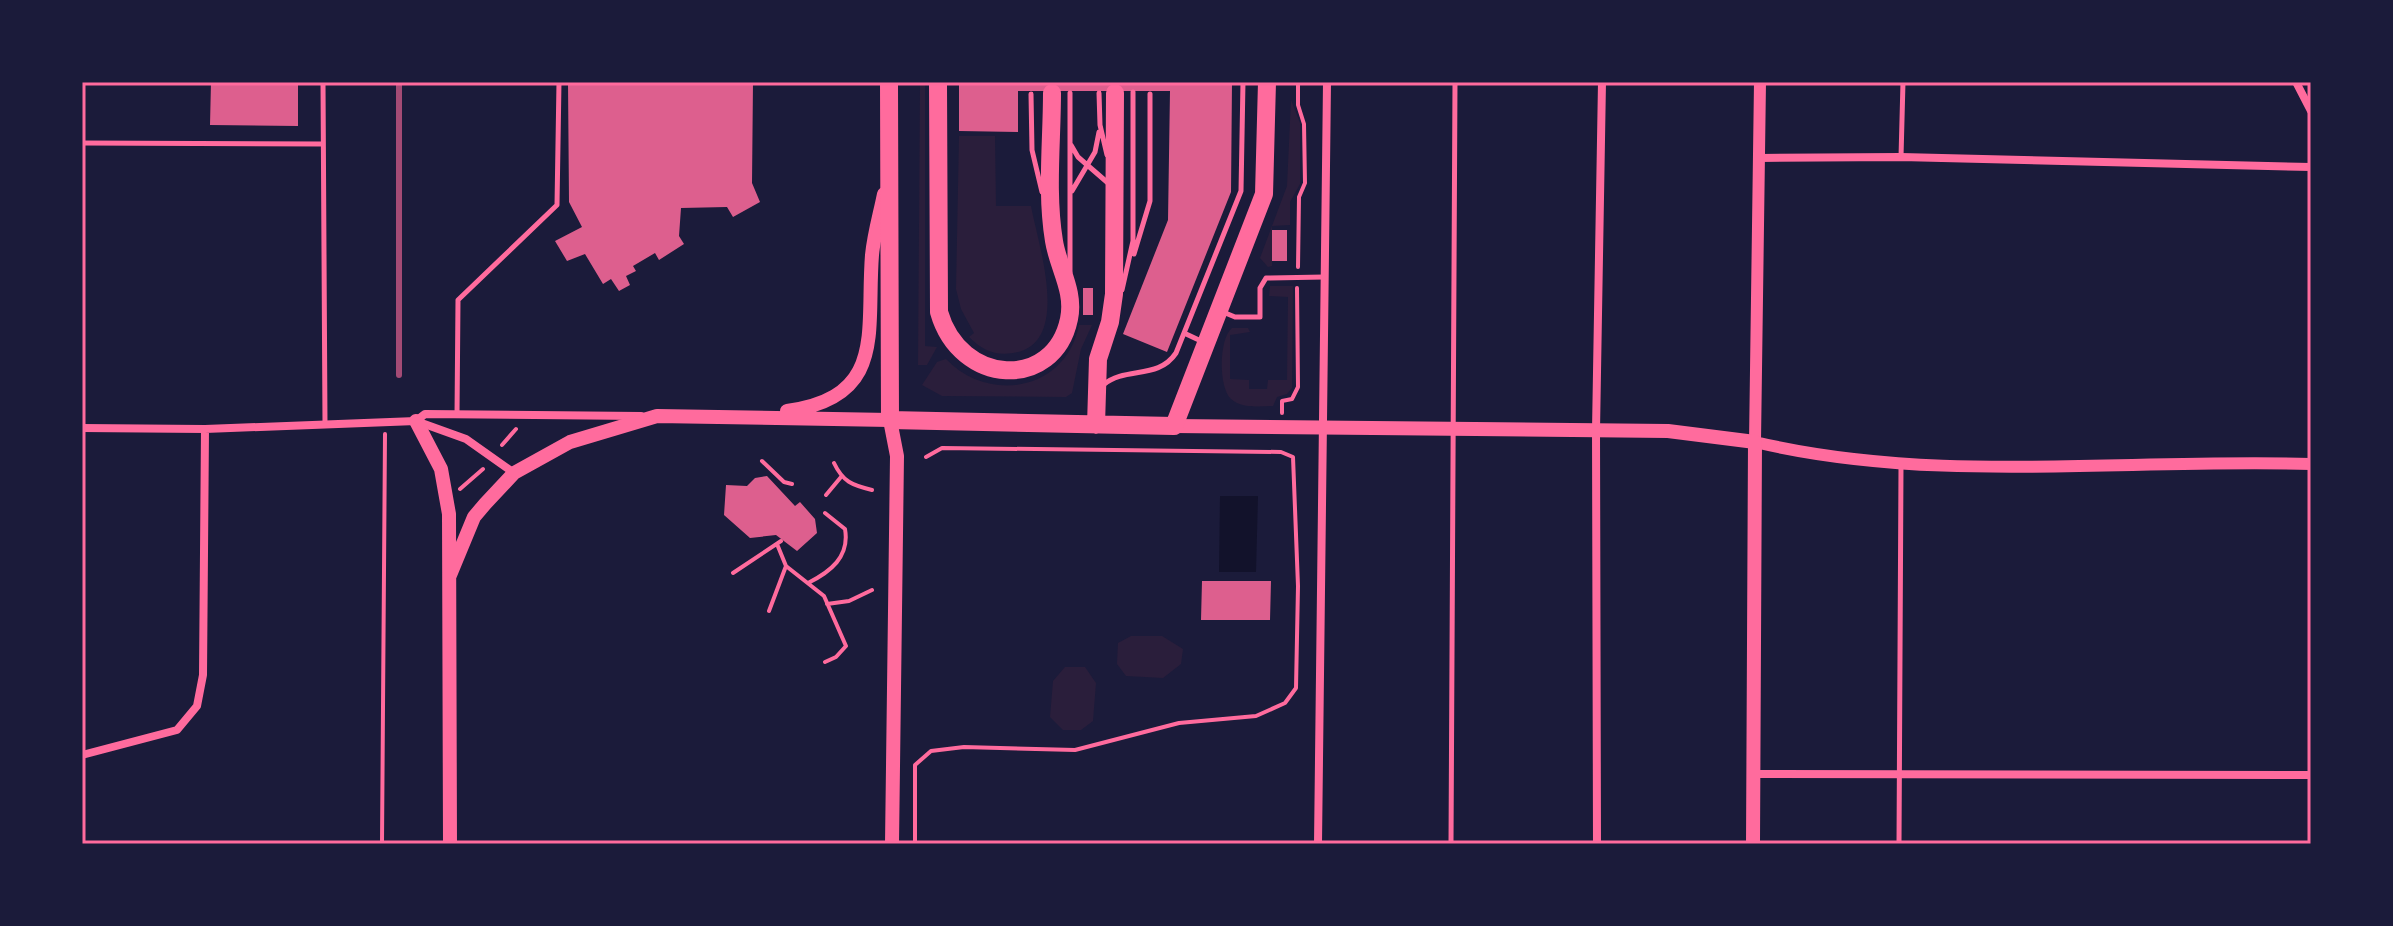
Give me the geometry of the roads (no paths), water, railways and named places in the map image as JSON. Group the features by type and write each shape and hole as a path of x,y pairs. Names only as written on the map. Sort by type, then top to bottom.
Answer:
{"highway":[{"path":"889,82 890,420 1174,426 1264,194 1267,82"},
{"path":"938,82 937,296 947,335 976,364 988,369 1019,368 1035,363 1056,348 1069,319 1070,304 1053,240 1061,93"},
{"path":"1096,425 1098,359 1110,322 1114,294 1115,93"}],"main road":[{"path":"746,417 826,403 837,397 860,369 870,333 872,253 888,174"},
{"path":"450,575 474,517 514,473 570,442 657,416 890,420 897,456 892,844"},
{"path":"416,421 441,469 449,514 450,844"},
{"path":"1174,426 1668,431 1755,442 1753,844"}],"street":[{"path":"1318,844 1327,82"},
{"path":"1597,844 1596,430 1602,82"},
{"path":"1760,82 1755,442 1814,456 1901,466 2311,464"},
{"path":"2296,82 2311,111"},
{"path":"1759,158 1901,157 2311,167"},
{"path":"416,421 425,414 657,416"},
{"path":"82,428 205,429 416,421 466,439 514,473"},
{"path":"82,755 177,730 197,706 203,675 205,429"},
{"path":"1752,774 2311,775"}],"lane":[{"path":"323,82 325,423"},
{"path":"457,416 458,300 557,205 559,82"},
{"path":"1096,398 1111,379 1152,371 1169,363 1184,333 1241,191 1243,82"},
{"path":"1451,844 1455,82"},
{"path":"1901,157 1903,82"},
{"path":"1061,93 1074,152 1111,186 1114,193"},
{"path":"1070,200 1098,146 1099,115 1115,93"},
{"path":"1115,93 1133,241 1128,272"},
{"path":"1031,94 1032,150 1053,240"},
{"path":"1110,322 1150,201 1150,94"},
{"path":"1099,115 1114,193"},
{"path":"1069,136 1070,304"},
{"path":"82,143 323,144"},
{"path":"1218,310 1235,317 1260,317 1260,288 1266,278 1326,277"},
{"path":"1184,333 1206,343"},
{"path":"1899,844 1901,466"}],"railway":[{"path":"399,82 399,375"}]}
